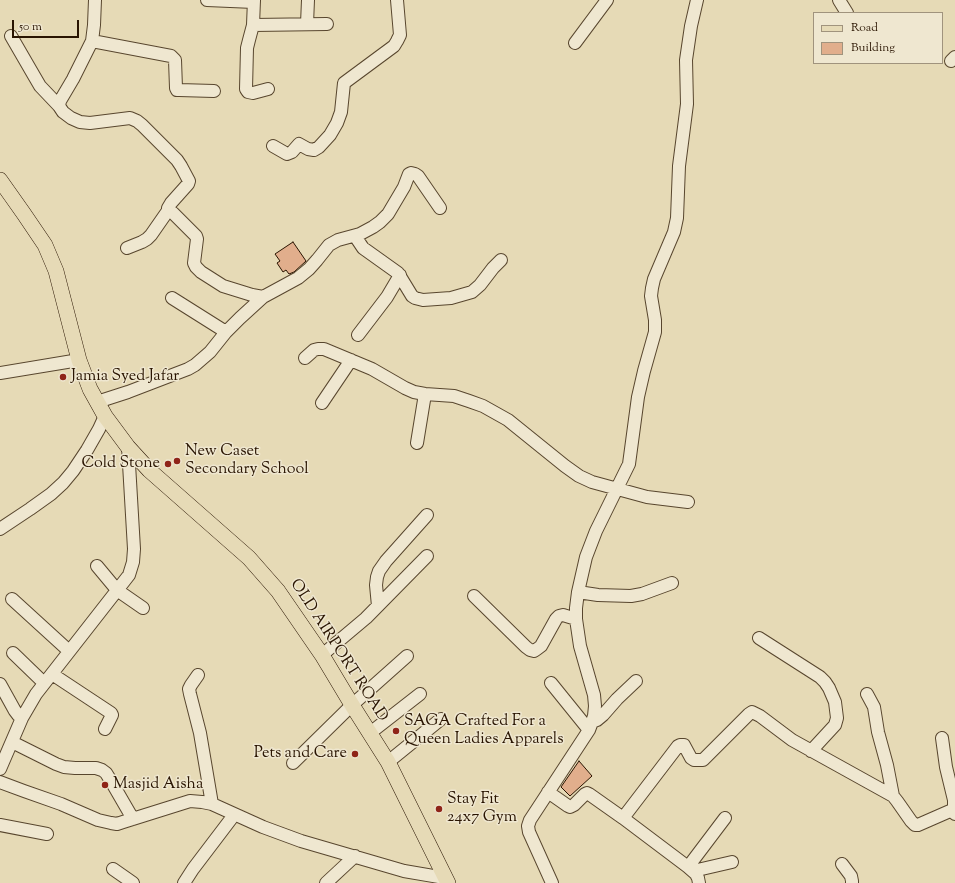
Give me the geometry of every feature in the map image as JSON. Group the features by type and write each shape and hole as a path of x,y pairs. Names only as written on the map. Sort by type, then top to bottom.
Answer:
{"main road":[{"name":"OLD AIRPORT ROAD","path":"0,180 45,245 56,271 79,360 90,388 105,416 128,448 149,470 249,558 278,591 322,655 388,762 442,879"}],"street":[{"path":"59,106 60,101 92,42 95,0"},
{"path":"207,0 254,1 253,25 247,48 246,89 248,92 253,93 268,89"},
{"path":"308,0 308,24"},
{"path":"273,146 288,154 292,152 299,144 308,149 314,150 319,147 330,135 340,118 344,83 394,46 398,41 400,35 398,0"},
{"path":"575,43 607,0"},
{"path":"591,726 595,706 594,695 580,646 576,619 578,592 586,557 596,531 629,464 638,397 655,332 655,320 651,296 652,288 654,279 674,232 677,218 679,166 687,104 686,60 691,26 697,0"},
{"path":"838,0 846,12"},
{"path":"253,25 327,24"},
{"path":"11,36 40,86 63,112 80,122 90,123 130,118 137,120 171,154 181,166 188,178 188,184 171,203 168,208 169,211 151,235 147,239 127,248"},
{"path":"92,42 171,56 175,60 177,90 214,90"},
{"path":"97,402 128,392 195,366 210,352 226,332 263,297 298,278 309,269 329,245 333,242 355,236 380,222 388,214 409,174 411,173 418,176 440,208"},
{"path":"169,211 173,213 196,236 197,240 194,263 196,268 223,286 263,297"},
{"path":"355,236 363,248 400,275 412,296 423,300 451,298 472,292 480,285 501,260"},
{"path":"358,335 387,297 400,275"},
{"path":"172,298 226,332"},
{"path":"305,358 314,350 324,350 372,369 414,392 454,396 483,406 508,420 564,466 579,476 592,482 652,498 688,502"},
{"path":"0,373 79,360"},
{"path":"322,403 351,360"},
{"path":"417,443 425,394"},
{"path":"0,528 51,494 63,483 87,450 105,416"},
{"path":"0,769 22,718 36,694 129,575 134,562 134,549 128,448"},
{"path":"378,606 376,585 379,571 386,560 427,515"},
{"path":"322,655 366,618 427,556"},
{"path":"97,566 117,590 143,608"},
{"path":"578,592 598,595 630,596 642,594 672,584"},
{"path":"474,596 530,650 537,649 541,646 559,616 563,615 576,619"},
{"path":"12,599 69,651"},
{"path":"759,638 820,677 826,682 829,688 838,718 835,725 811,751"},
{"path":"13,653 48,678 111,712 112,715 105,729"},
{"path":"293,763 352,705 407,656"},
{"path":"198,675 189,689 200,733 212,804"},
{"path":"552,883 529,832 528,826 530,820 591,726 636,681"},
{"path":"551,683 591,726"},
{"path":"0,684 15,711 22,718"},
{"path":"370,733 420,694"},
{"path":"868,694 874,707 878,732 887,765 893,796"},
{"path":"623,818 678,746 684,745 694,760 703,760 752,712 760,716 792,740 856,777 884,790 893,796 911,822 918,825 947,812 950,811 954,813 954,800 946,766 942,738"},
{"path":"388,762 441,719"},
{"path":"12,742 64,767 96,768 102,770 112,781 133,819"},
{"path":"0,782 61,804 98,820 117,824 190,801 212,804 234,815 301,841 404,871 442,879"},
{"path":"548,792 570,807 587,793 691,869 696,874 699,883"},
{"path":"184,883 234,815"},
{"path":"691,869 725,818"},
{"path":"0,825 47,834"},
{"path":"326,883 355,856"},
{"path":"691,869 732,862"},
{"path":"842,864 851,876 852,883"},
{"path":"113,869 133,883"}],"building":[{"path":"293,242 306,261 294,272 289,274 286,270 283,272 277,263 280,261 275,254"},
{"path":"579,761 592,776 570,796 561,787"}],"place":[{"name":"Jamia Syed Jafar","path":"63,377"},
{"name":"New Caset Secondary School","path":"177,461"},
{"name":"Cold Stone","path":"168,464"},
{"name":"SAGA Crafted For a Queen Ladies Apparels","path":"396,731"},
{"name":"Pets and Care","path":"355,754"},
{"name":"Masjid Aisha","path":"105,785"},
{"name":"Stay Fit 24x7 Gym","path":"439,809"}]}
